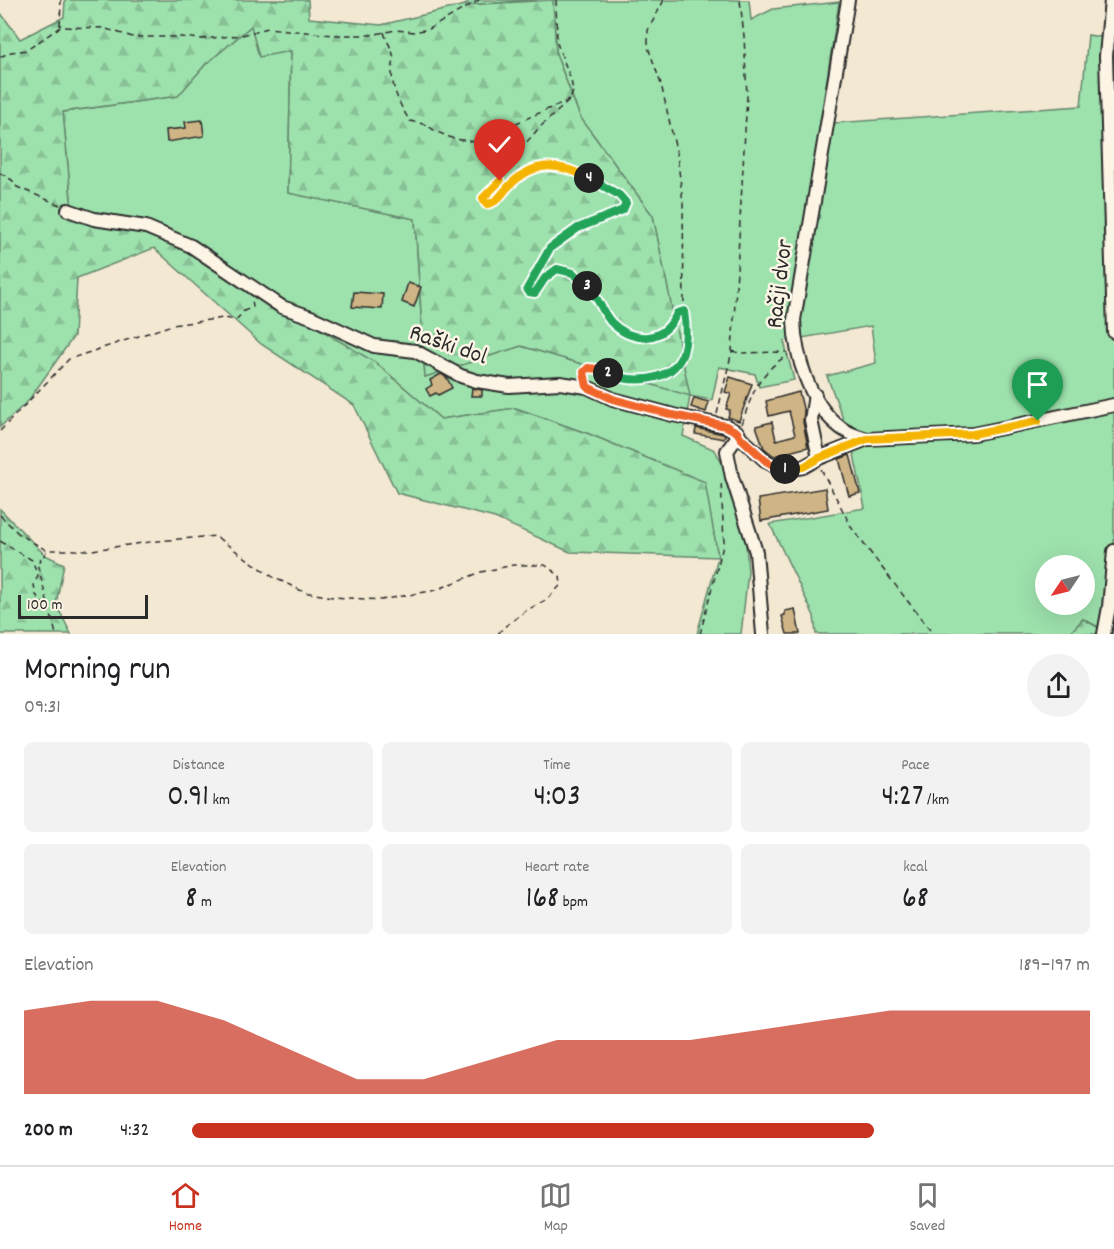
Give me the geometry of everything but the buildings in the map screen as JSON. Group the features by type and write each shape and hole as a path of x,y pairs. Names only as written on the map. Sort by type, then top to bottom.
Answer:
{"street":[{"name":"Račji dvor","path":"848,0 794,320 796,350 815,395 830,418 852,435 867,439 973,434 1114,405"},
{"path":"1111,0 1106,56 1114,332"},
{"name":"Raški dol","path":"68,210 94,219 146,226 191,246 282,307 311,317 374,346 415,351 461,376 509,386 560,383 587,387 613,399 726,426 739,435"},
{"path":"815,395 811,420 819,458"},
{"path":"763,634 756,552 732,477 727,451 739,435 766,461 778,468 791,469 803,467 819,458 867,439"},
{"path":"1104,634 1114,551"}],"path":[{"path":"60,27 61,0"},
{"path":"0,57 11,52 27,50 60,27 103,28 133,37 202,39 242,35 267,28 333,35 370,35 396,30 414,32 429,29 479,0"},
{"path":"556,0 557,43 571,80 573,91 570,100 539,128 517,153 500,181 483,198 484,201 486,204 492,204 510,185 523,176 550,165 585,176 619,195 626,203 623,210 578,228 550,248 531,280 527,289 529,292 535,293 545,278 557,269 573,273 596,294 610,321 621,330 641,338 655,337 672,324 677,313 684,311"},
{"path":"587,387 584,372 588,368 634,379 655,378 674,368 683,353 686,326 682,202 677,155 661,84 648,47 648,30 664,0"},
{"path":"715,423 732,351 747,96 740,0"},
{"path":"384,32 393,52 392,71 395,90 403,111 410,121 427,125 454,140 462,139 470,142 489,140 514,124 570,100"},
{"path":"0,173 12,180 17,187 38,194 68,210"},
{"path":"0,431 69,359 172,325 224,318 234,320 253,307 252,299 255,291"},
{"path":"732,351 772,353 796,350"},
{"path":"739,435 756,385 784,358 796,350"},
{"path":"819,458 821,471 853,530 933,634"},
{"path":"700,634 724,542 721,473"},
{"path":"0,515 19,534 46,550 92,550 215,536 273,577 304,592 333,597 381,600 436,590 481,572 513,565 545,564 560,576 561,585 546,600 527,610 498,634"},
{"path":"0,541 32,560 38,575 34,585 36,595 44,605 52,607"},
{"path":"46,550 45,555 40,557 41,561 37,563 56,634"}],"green space":[{"path":"65,0 308,0 309,18 381,25 465,5 553,0 556,54 580,117 653,216 690,396 521,346 425,377 415,219 288,193 291,51 259,57 251,26 205,65 178,96 63,112 72,210 183,247 376,363 441,419 515,408 589,434 705,482 718,557 570,552 495,518 397,493 354,405 261,344 154,248 77,278 74,336 28,401 0,427 0,12 20,39 64,17"},
{"path":"470,0 538,0 465,5"},
{"path":"553,0 749,0 751,20 773,9 839,2 820,124 1081,106 1088,35 1111,39 1114,17 1114,629 1112,634 1083,619 1069,634 816,634 814,616 770,524 865,508 851,440 827,376 876,363 871,326 784,341 794,380 759,387 755,374 719,367 712,400 690,396 683,436 715,450 732,482 745,529 748,572 741,634 697,634 718,557 704,482 589,434 516,408 441,419 376,363 183,247 72,210 63,112 177,96 205,65 251,26 291,51 288,193 415,219 425,377 521,346 689,395 653,216 580,117 556,54"},
{"path":"0,509 45,555 64,564 56,604 71,634 0,634"},
{"path":"1083,619 1110,634 1069,634"}],"route":[{"path":"500,181 483,198 486,204 496,201 510,185 523,176 550,165 585,176 619,195 626,203 623,210 578,228 550,248 531,280 527,289 529,292 535,293 545,278 557,269 573,273 596,294 610,321 621,330 641,338 655,337 672,324 677,313 684,311 686,326 683,353 674,368 655,378 634,379 615,376 598,369 588,368 584,372 587,387 613,399 726,426 737,432 766,461 778,468 791,469 803,467 819,458 867,439 973,434 1038,421"}]}
